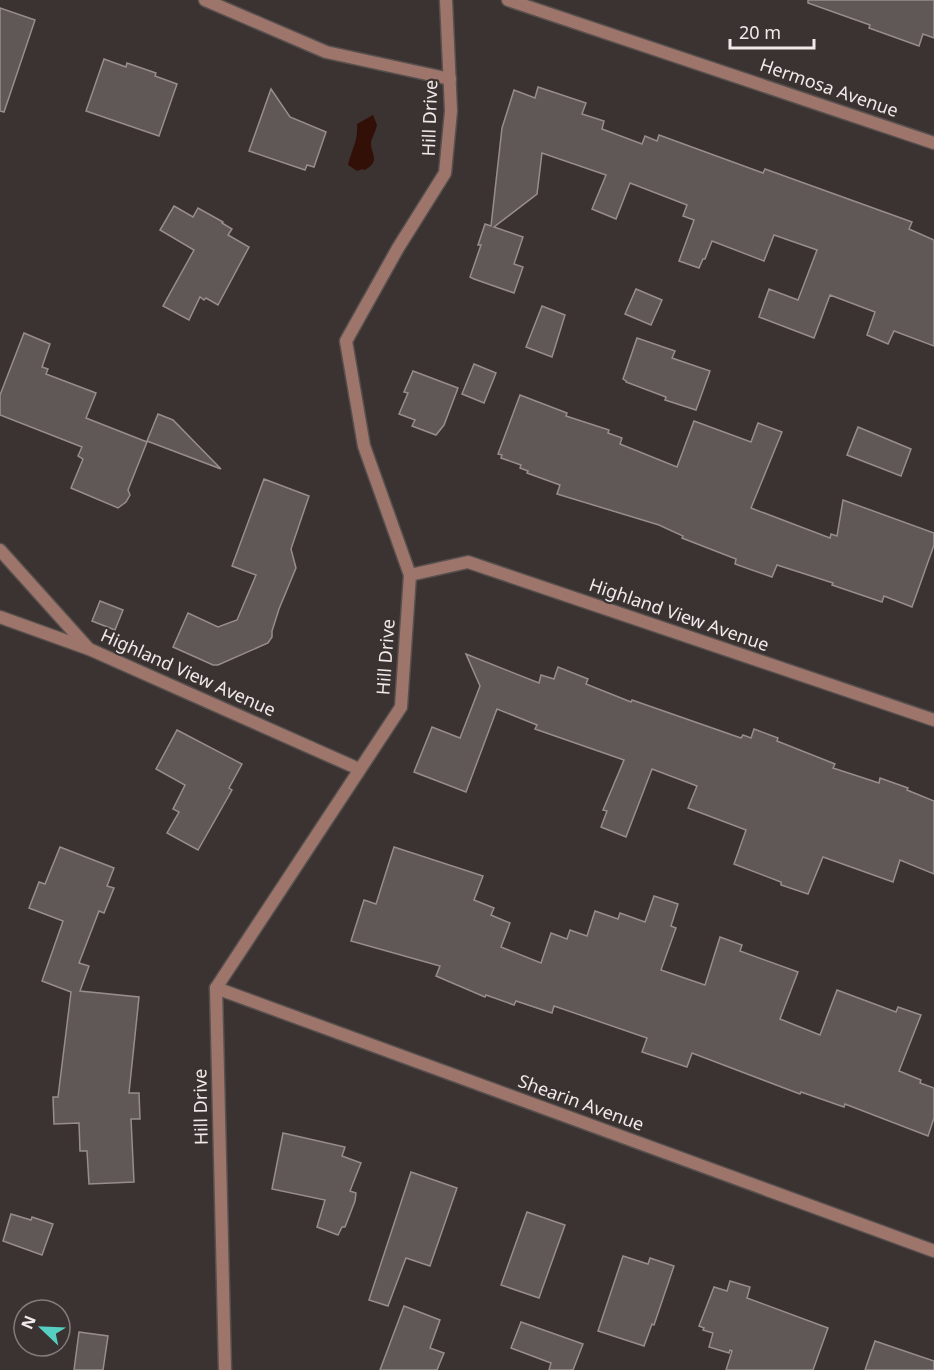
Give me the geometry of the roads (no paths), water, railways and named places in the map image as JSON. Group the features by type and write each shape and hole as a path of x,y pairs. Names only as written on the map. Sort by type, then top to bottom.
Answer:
{"street":[{"path":"206,0 326,52 450,79"},
{"name":"Hill Drive","path":"225,1370 216,988 401,707 410,575 364,446 346,341 398,248 445,173 451,111 446,0"},
{"name":"Hermosa Avenue","path":"508,0 934,143"},
{"path":"0,550 89,649"},
{"name":"Highland View Avenue","path":"410,575 468,562 934,720"},
{"name":"Highland View Avenue","path":"0,617 89,649 359,769"},
{"name":"Shearin Avenue","path":"216,988 934,1251"}]}
